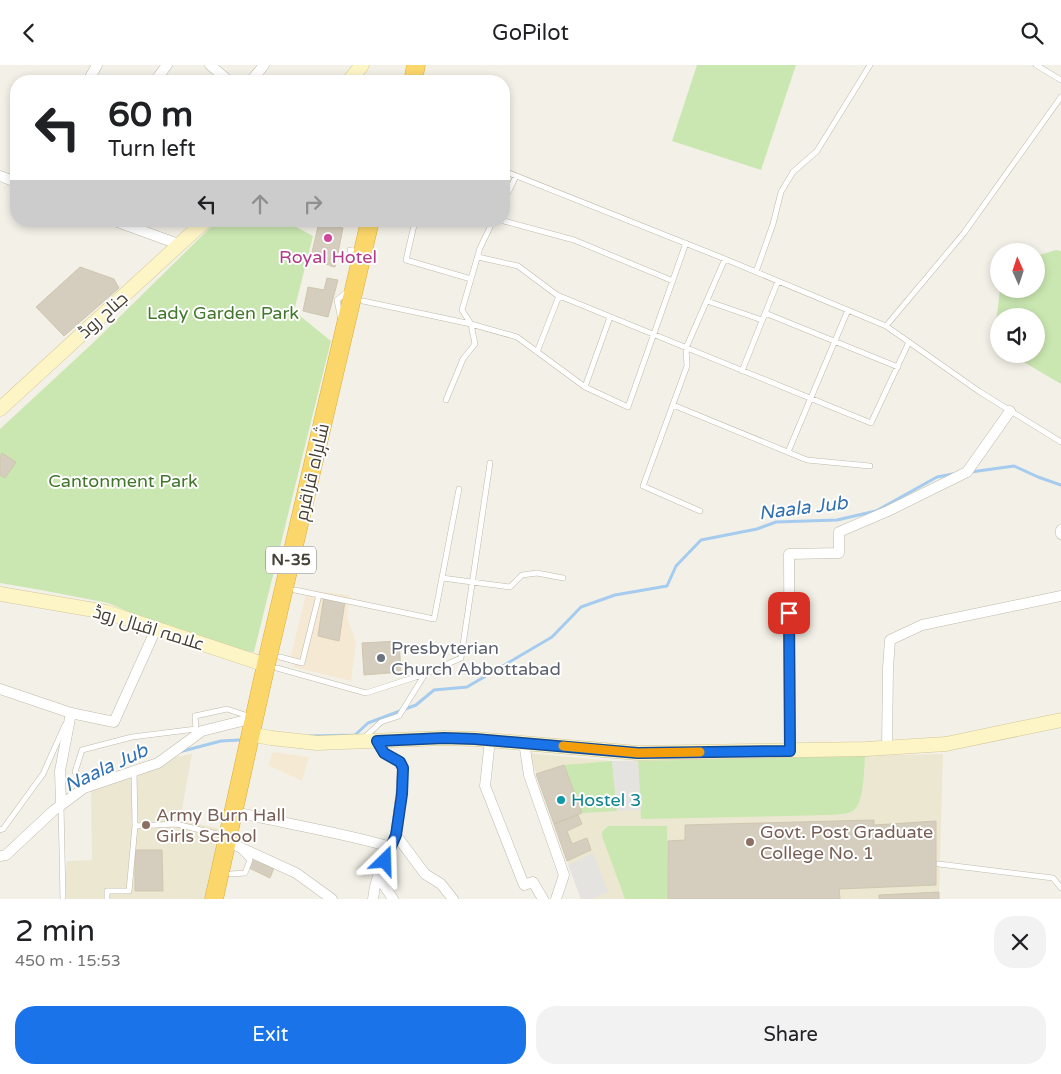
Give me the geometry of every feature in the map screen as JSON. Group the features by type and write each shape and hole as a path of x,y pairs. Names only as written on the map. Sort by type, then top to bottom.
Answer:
{"highway":[{"name":"شاہراہ قراقرم","path":"274,663 356,284 356,252 367,227"},
{"name":"شاہراہ قراقرم","path":"214,899 232,841 255,729 295,590 381,227"},
{"name":"شاہراہ قراقرم","path":"225,899 231,874 232,841 244,813 255,729"}],"main road":[{"name":"جناح روڈ","path":"0,409 199,227"},
{"name":"علامہ اقبال روڈ","path":"0,595 106,612 156,629 274,663"},
{"path":"255,729 317,743 444,738 490,740 638,753 866,749 946,744 1061,721"}],"street":[{"path":"210,65 222,75"},
{"path":"256,75 264,65"},
{"path":"132,227 181,245"},
{"path":"790,751 789,554 839,553 839,532 888,511 967,472 1010,411"},
{"path":"887,748 890,641 922,625 1061,596"},
{"path":"0,689 71,713 114,722 156,629"},
{"path":"61,804 60,771 71,713"},
{"path":"0,856 6,855 61,804 84,787 158,763 202,731 255,729"},
{"path":"490,740 485,786 524,885 533,882 543,899"},
{"path":"373,899 374,887 396,835 402,794 403,768 400,762 384,753 377,741"},
{"path":"524,743 529,775 564,875 556,899"},
{"path":"244,813 360,838 391,847"},
{"path":"396,835 426,874 441,884 452,899"},
{"path":"232,841 296,873 332,899"},
{"path":"378,876 393,899"}],"lane":[{"path":"756,272 773,224 781,192 793,172 817,151 870,65"},
{"path":"1036,65 1061,81"},
{"path":"886,326 964,233 1061,97"},
{"path":"510,174 686,243 886,326 980,392 1061,442"},
{"path":"510,188 516,176"},
{"path":"510,223 574,240 672,281"},
{"path":"414,227 406,260 471,279"},
{"path":"446,400 463,359 475,344 471,324 462,310 480,248 491,227"},
{"path":"363,301 471,324 517,337 585,387 628,407 686,243"},
{"path":"478,257 518,266 559,296 871,423 909,342"},
{"path":"700,511 643,486 687,367 686,348 725,259"},
{"path":"742,371 778,281"},
{"path":"537,351 559,296"},
{"path":"707,301 762,321"},
{"path":"788,452 848,310"},
{"path":"765,313 898,367"},
{"path":"585,387 610,317"},
{"path":"673,405 807,460 870,466"},
{"path":"274,663 366,693 425,674 461,657 490,463"},
{"path":"295,590 434,619 458,489"},
{"path":"442,578 510,587 522,575 537,573 563,578"},
{"path":"274,663 302,663 319,595"},
{"path":"360,742 381,722 399,716 425,674"},
{"path":"75,772 82,750 132,737 196,729 194,716 227,709 255,729"},
{"path":"0,830 3,829 43,774 71,713"},
{"path":"106,899 107,891 129,891 135,826 134,771"},
{"path":"61,804 63,899"},
{"path":"135,826 176,824 232,841"},
{"path":"939,864 1053,878 1061,888"}],"shaded area":[{"path":"307,590 350,595 347,617 356,642 351,681 294,667 291,656"},
{"path":"273,752 309,757 302,781 268,765"},
{"name":"Govt. Post Graduate College No. 1","path":"529,753 612,761 943,754 939,899 581,899"},
{"name":"Army Burn Hall Girls School","path":"192,754 180,820 220,829 205,899 63,899 67,861 92,860 91,788 164,759"},
{"path":"612,761 638,761 641,810 617,811"},
{"path":"593,853 608,892 592,899 581,899 568,865"}],"green space":[{"path":"697,65 796,65 761,170 672,141"},
{"name":"Cantonment Park","path":"211,227 296,227 313,236 294,311 331,341 254,652 209,647 108,603 0,583 0,429 95,341"},
{"path":"1056,250 1061,251 1061,384 1025,363 1045,363 1045,308 998,308 999,298 1045,298 1045,253"},
{"path":"865,756 860,800 854,810 849,813 641,819 638,761"},
{"path":"612,761 617,811 582,813 564,765"},
{"path":"608,826 667,826 668,899 625,899 602,836 602,832"}],"building":[{"name":"Royal Hotel","path":"318,227 343,228 338,253 332,252 329,265 310,261"},
{"path":"333,253 337,254 335,267 330,266"},
{"path":"80,267 114,279 119,288 64,336 36,307"},
{"path":"327,278 338,280 328,317 303,311 308,287 324,290"},
{"path":"2,453 16,462 5,478 0,475 0,457"},
{"path":"324,596 345,601 339,641 318,636"},
{"name":"Presbyterian Church Abbottabad","path":"399,641 401,672 364,675 362,643"},
{"name":"Hostel 3","path":"564,765 582,813 554,824 536,774"},
{"path":"578,815 582,824 567,831 572,844 587,838 591,850 567,861 554,824"},
{"path":"874,820 874,825 936,821 936,885 839,889 840,899 668,899 668,841 685,840 685,825"},
{"path":"135,850 162,850 163,891 135,891"},
{"path":"254,856 275,865 270,878 249,868"},
{"path":"939,892 939,899 879,899 879,895"}],"waterway":[{"name":"Naala Jub","path":"971,472 1014,466 1061,485"},
{"name":"Naala Jub","path":"309,736 355,735 368,723 416,705 434,690 467,687 552,637 581,607 615,595 667,586 676,566 701,540 757,529 776,522 837,520 876,511 937,477 953,474"},
{"name":"Naala Jub","path":"179,752 221,741 239,740"}],"slow traffic":[{"path":"563,746 638,753 700,752"}],"place":[{"name":"Royal Hotel","path":"328,238"},
{"name":"Presbyterian Church Abbottabad","path":"381,658"},
{"name":"Hostel 3","path":"561,800"},
{"name":"Army Burn Hall Girls School","path":"146,825"},
{"name":"Govt. Post Graduate College No. 1","path":"750,842"}],"route":[{"path":"385,861 396,835 402,794 403,768 400,762 384,753 377,741 444,738 475,739 638,753 790,751 789,613"}],"park label":[{"name":"Lady Garden Park","path":"223,313"}]}
